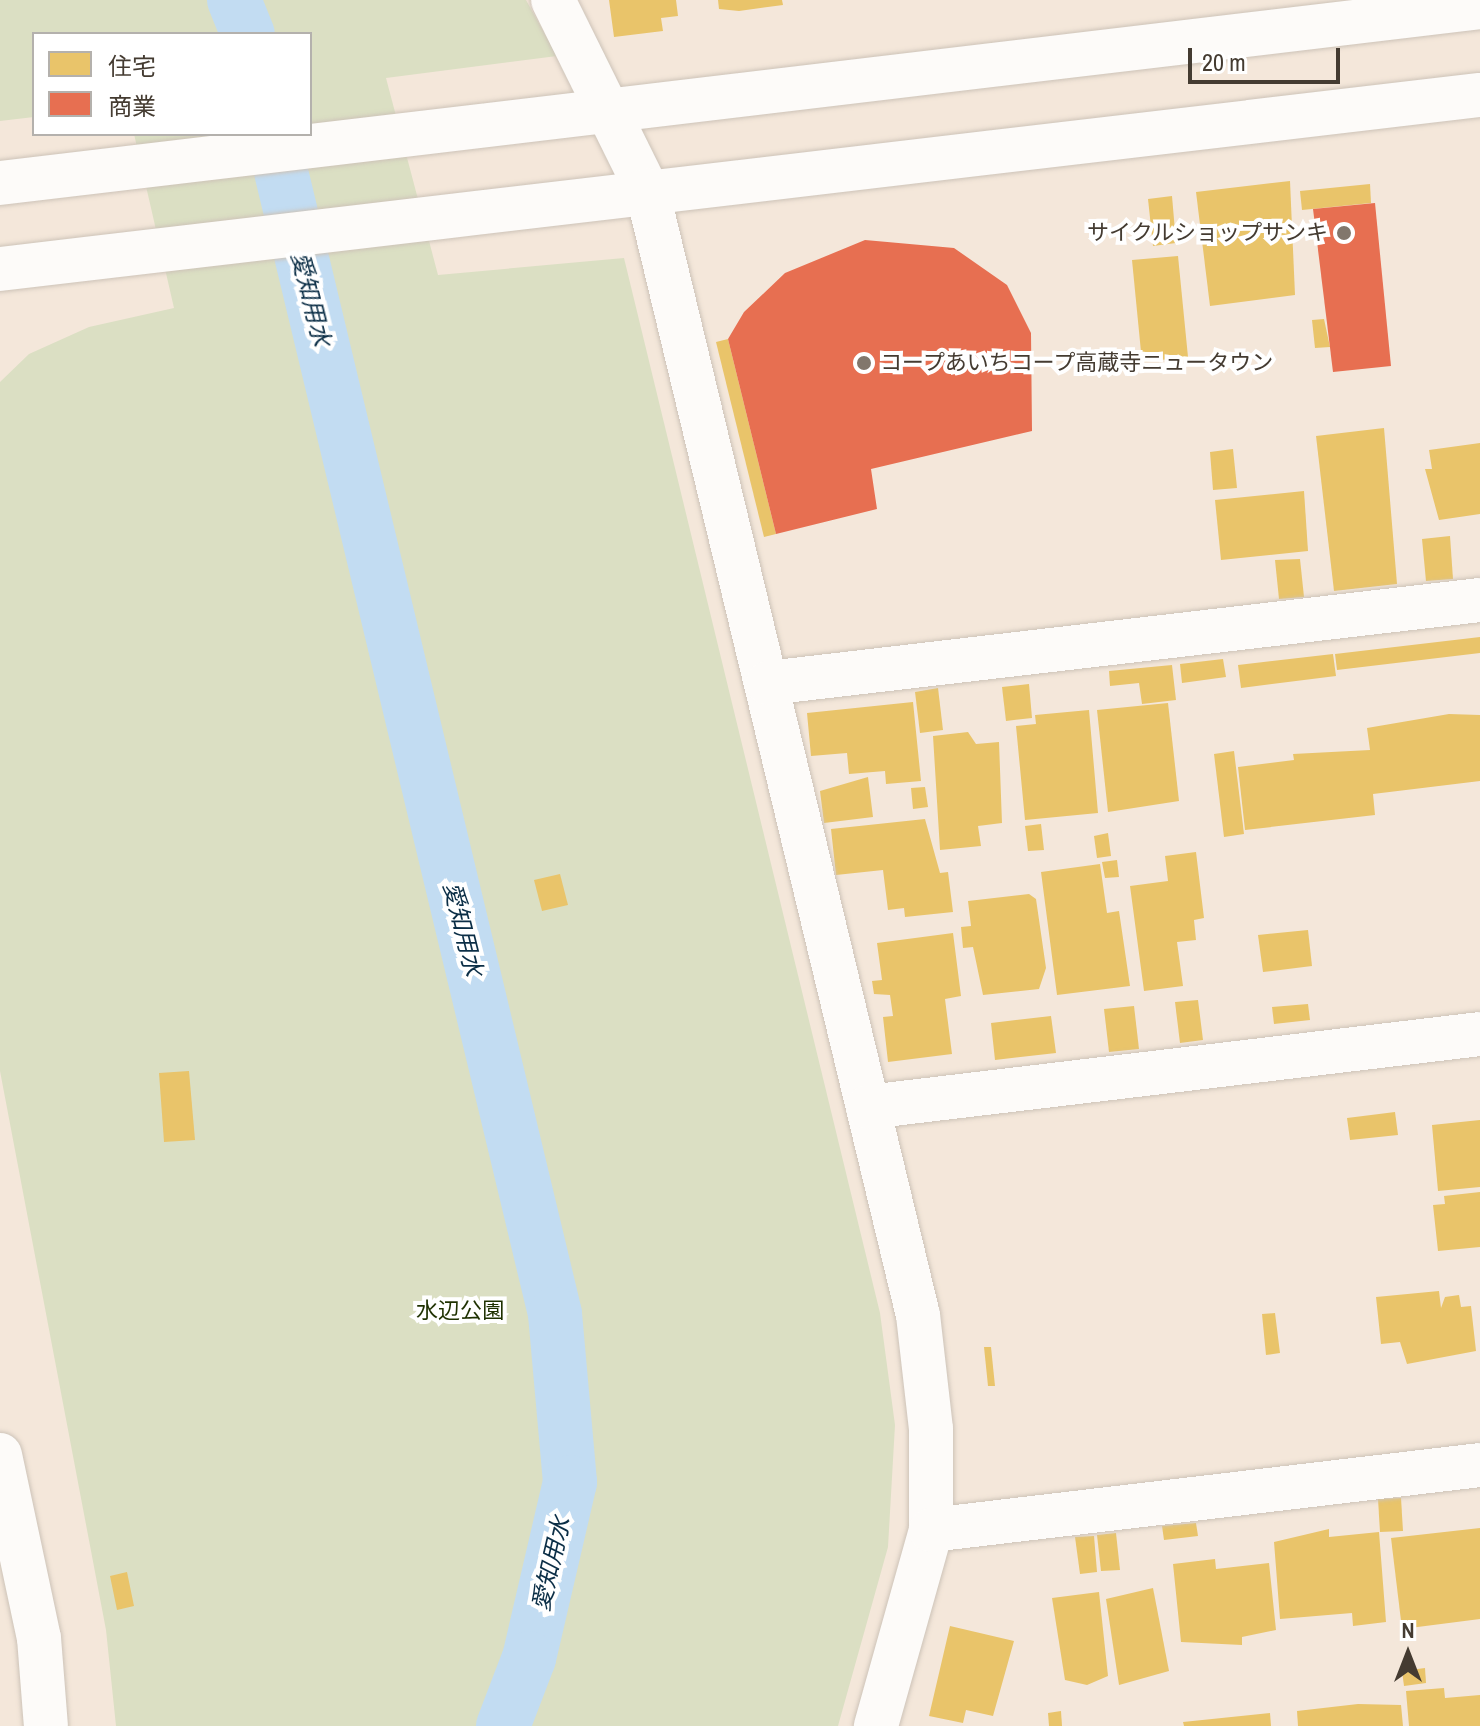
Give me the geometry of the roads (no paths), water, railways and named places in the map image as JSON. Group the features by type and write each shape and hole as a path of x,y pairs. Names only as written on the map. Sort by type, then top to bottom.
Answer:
{"street":[{"path":"553,0 611,108 647,190 918,1315 931,1429 931,1530 876,1726"},
{"path":"0,183 387,134 1480,7"},
{"path":"0,269 184,243 1480,95"},
{"path":"768,683 1480,600"},
{"path":"868,1107 1480,1034"},
{"path":"0,1455 7,1525 39,1638 46,1726"},
{"path":"931,1530 1480,1465"}],"waterway":[{"name":"愛知用水","path":"234,0 247,32"},
{"name":"愛知用水","path":"272,136 555,1314 570,1482 529,1658 503,1726"}],"place":[{"name":"サイクルショップサンキ","path":"1344,233"},
{"name":"コープあいちコープ高蔵寺ニュータウン","path":"864,363"}],"park label":[{"name":"水辺公園","path":"460,1311"}]}
